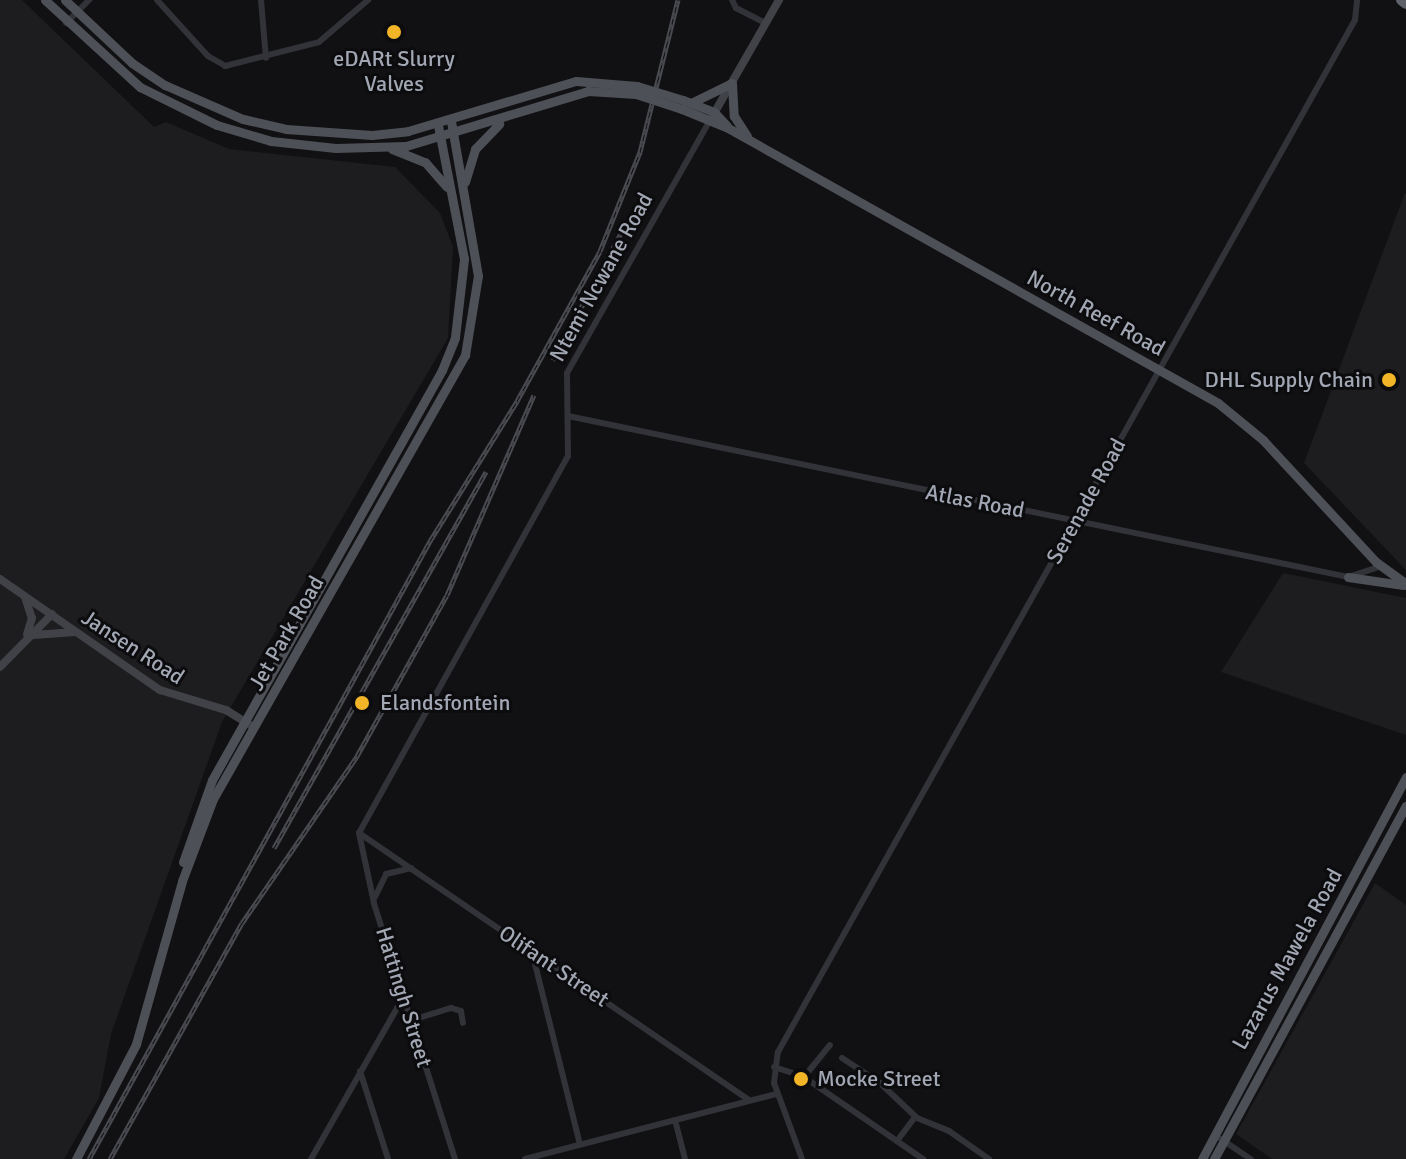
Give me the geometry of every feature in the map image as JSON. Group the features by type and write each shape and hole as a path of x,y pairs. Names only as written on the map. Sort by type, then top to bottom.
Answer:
{"highway":[{"path":"1401,0 1406,4"}],"main road":[{"path":"45,0 66,23 140,87 217,125 300,145 388,148 441,139"},
{"path":"65,0 132,63 165,85 243,119 329,134 372,135 438,125"},
{"name":"North Reef Road","path":"438,125 576,81 637,90 714,112 728,128"},
{"path":"685,104 710,98 732,83"},
{"path":"732,83 734,116 751,141"},
{"name":"North Reef Road","path":"441,139 588,91 637,90"},
{"name":"North Reef Road","path":"685,104 709,122 728,128 1159,368 1245,424 1381,566 1406,585"},
{"path":"464,192 475,149 504,120"},
{"name":"Jet Park Road","path":"73,1159 136,1044 205,820 253,727 465,355 478,288 451,122"},
{"name":"Jet Park Road","path":"73,1159 130,1047 194,824 243,722 449,356 465,278 438,125"},
{"path":"388,148 425,162 452,193"},
{"path":"1348,577 1406,585"},
{"name":"Lazarus Mawela Road","path":"1202,1159 1212,1133 1406,777"},
{"name":"Lazarus Mawela Road","path":"1214,1159 1222,1139 1406,806"}],"street":[{"path":"66,23 89,0"},
{"path":"157,0 220,65 266,58 330,37 368,0"},
{"path":"261,0 266,58"},
{"path":"732,0 736,8 766,23"},
{"name":"Ntemi Ncwane Road","path":"359,833 568,456 567,373 779,0"},
{"name":"Serenade Road","path":"774,1067 807,1000 1355,20 1357,0"},
{"name":"Atlas Road","path":"568,416 1348,577"},
{"path":"1348,577 1381,566"},
{"name":"Jansen Road","path":"0,579 167,694 220,707 253,727"},
{"path":"25,596 32,615 28,635"},
{"path":"0,667 49,612"},
{"path":"0,661 28,635 53,630 76,632"},
{"name":"Olifant Street","path":"359,833 749,1100"},
{"name":"Hattingh Street","path":"359,833 374,903 455,1159"},
{"path":"374,903 381,879 391,871 411,868"},
{"path":"532,952 580,1144"},
{"path":"311,1159 397,1008 406,1002"},
{"path":"412,1020 455,1008 463,1023"},
{"path":"804,1077 830,1045"},
{"path":"842,1058 880,1083 915,1117 949,1131 989,1159"},
{"path":"802,1159 777,1094 774,1067 804,1077 923,1159"},
{"path":"360,1071 388,1159"},
{"path":"525,1159 777,1094"},
{"path":"897,1141 915,1117"},
{"path":"675,1120 685,1159"},
{"path":"1212,1133 1251,1159"}],"shaded area":[{"path":"0,0 22,0 154,127 166,122 229,149 395,167 440,213 453,247 448,338 222,722 111,1034 99,1098 64,1159 0,1159"},
{"path":"1406,194 1406,570 1304,463"},
{"path":"1283,573 1406,598 1406,735 1221,672"},
{"path":"1375,883 1406,905 1406,1159 1272,1159 1236,1134"}],"railway":[{"path":"89,1159 430,541 517,401 600,251 640,152 678,0"},
{"path":"553,360 621,233"},
{"path":"110,1159 242,923 357,756 447,595 534,395"},
{"path":"274,848 486,472"}],"place":[{"name":"eDARt Slurry Valves","path":"394,32"},
{"name":"DHL Supply Chain","path":"1389,380"},
{"name":"Elandsfontein","path":"362,703"},
{"name":"Mocke Street","path":"801,1079"}]}
